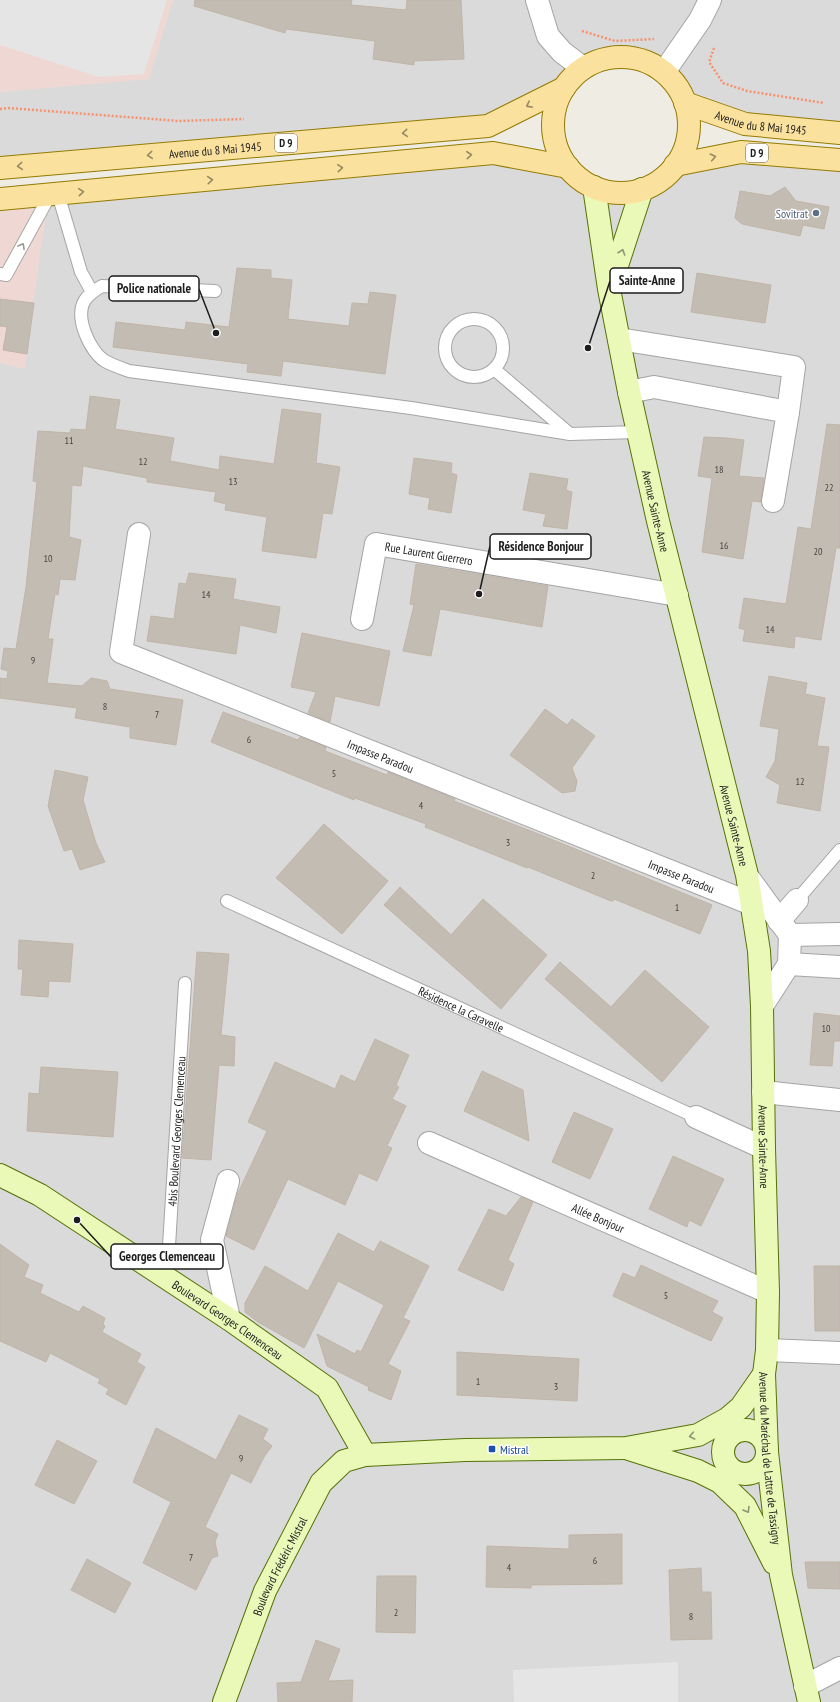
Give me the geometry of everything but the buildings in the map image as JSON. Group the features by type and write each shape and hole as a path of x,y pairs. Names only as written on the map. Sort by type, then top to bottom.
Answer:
{"main road":[{"path":"624,57 645,61 664,72 676,85 685,102 688,114 689,129 686,144 675,165 661,180 642,189 626,192 609,191 594,187 580,179 568,167 558,148 553,125 558,100 564,88 583,68 607,58 624,57"},
{"name":"Avenue du 8 Mai 1945","path":"0,168 488,126 564,88"},
{"name":"Avenue du 8 Mai 1945","path":"685,102 745,124 840,133"},
{"name":"D 9","path":"675,165 741,152 840,160"},
{"path":"0,199 493,153 568,167"},
{"name":"Avenue Sainte-Anne","path":"594,187 609,289 638,432 658,521 747,875 759,951 762,1006 768,1292 764,1374"},
{"path":"609,289 642,189"},
{"name":"Boulevard Georges Clemenceau","path":"0,1175 40,1195 229,1320 327,1388 365,1455"},
{"name":"Avenue du Maréchal de Lattre de Tassigny","path":"626,1448 698,1435 730,1426 764,1374"},
{"name":"Avenue du Maréchal de Lattre de Tassigny","path":"764,1374 767,1452 781,1575 807,1694"},
{"path":"626,1448 698,1471 725,1475 743,1474 757,1471 766,1460 767,1452 764,1439 753,1431 740,1430 730,1426 728,1437 723,1449 725,1475 745,1506 781,1575"},
{"name":"Boulevard Frédéric Mistral","path":"224,1702 264,1591 321,1483 344,1461 365,1455 472,1450 626,1448"}],"street":[{"path":"537,0 548,36 562,52 583,68"},
{"path":"664,72 700,20 710,0"},
{"path":"619,339 794,367 773,501"},
{"path":"630,392 654,387 788,412"},
{"name":"Impasse Paradou","path":"139,534 122,652 752,904"},
{"name":"Rue Laurent Guerrero","path":"362,620 376,544 677,596"},
{"path":"747,875 784,928 789,964 762,1006"},
{"path":"784,928 797,900"},
{"path":"784,928 840,934"},
{"path":"789,964 840,967"},
{"path":"763,1092 840,1100"},
{"path":"696,1116 764,1148"},
{"name":"Allée Bonjour","path":"429,1143 768,1292"},
{"path":"228,1181 212,1240 229,1320"},
{"path":"766,1350 840,1353"},
{"path":"807,1694 840,1668"}],"lane":[{"path":"0,274 6,275 54,194"},
{"path":"54,194 81,272 92,292"},
{"path":"215,292 102,286 92,292 84,301 81,321 91,348 105,361 129,371 411,408 570,434 638,432"},
{"path":"475,319 485,321 494,327 500,335 503,344 502,354 494,369 486,374 469,377 460,374 453,369 447,360 445,341 457,324 465,320 475,319"},
{"path":"494,369 570,434"},
{"path":"797,900 840,850"},
{"name":"Résidence la Caravelle","path":"227,901 696,1116"},
{"name":"4bis Boulevard Georges Clemenceau","path":"167,1279 185,983"}],"path":[{"path":"582,31 615,41 657,39"},
{"path":"714,48 709,62 723,83 747,91 825,104"},
{"path":"0,109 8,108 178,121 250,119"}],"shaded area":[{"path":"0,0 840,0 840,133 685,103 676,85 664,72 645,61 623,57 607,58 583,68 564,88 488,126 0,172"},
{"path":"0,0 173,0 149,79 0,92"},
{"path":"0,0 167,0 144,74 99,77 0,45"},
{"path":"493,153 568,167 580,179 594,187 609,191 626,192 652,185 661,179 675,165 840,160 840,1702 0,1702 0,199"},
{"path":"50,195 40,253 25,369 0,363 0,199"},
{"path":"678,1662 678,1702 514,1702 513,1670"}],"place":[{"name":"Sovitrat","path":"816,213"},
{"name":"Police nationale","path":"216,333"},
{"name":"Sainte-Anne","path":"588,348"},
{"name":"Résidence Bonjour","path":"479,594"},
{"name":"Georges Clemenceau","path":"77,1220"},
{"name":"Mistral","path":"492,1449"}]}
